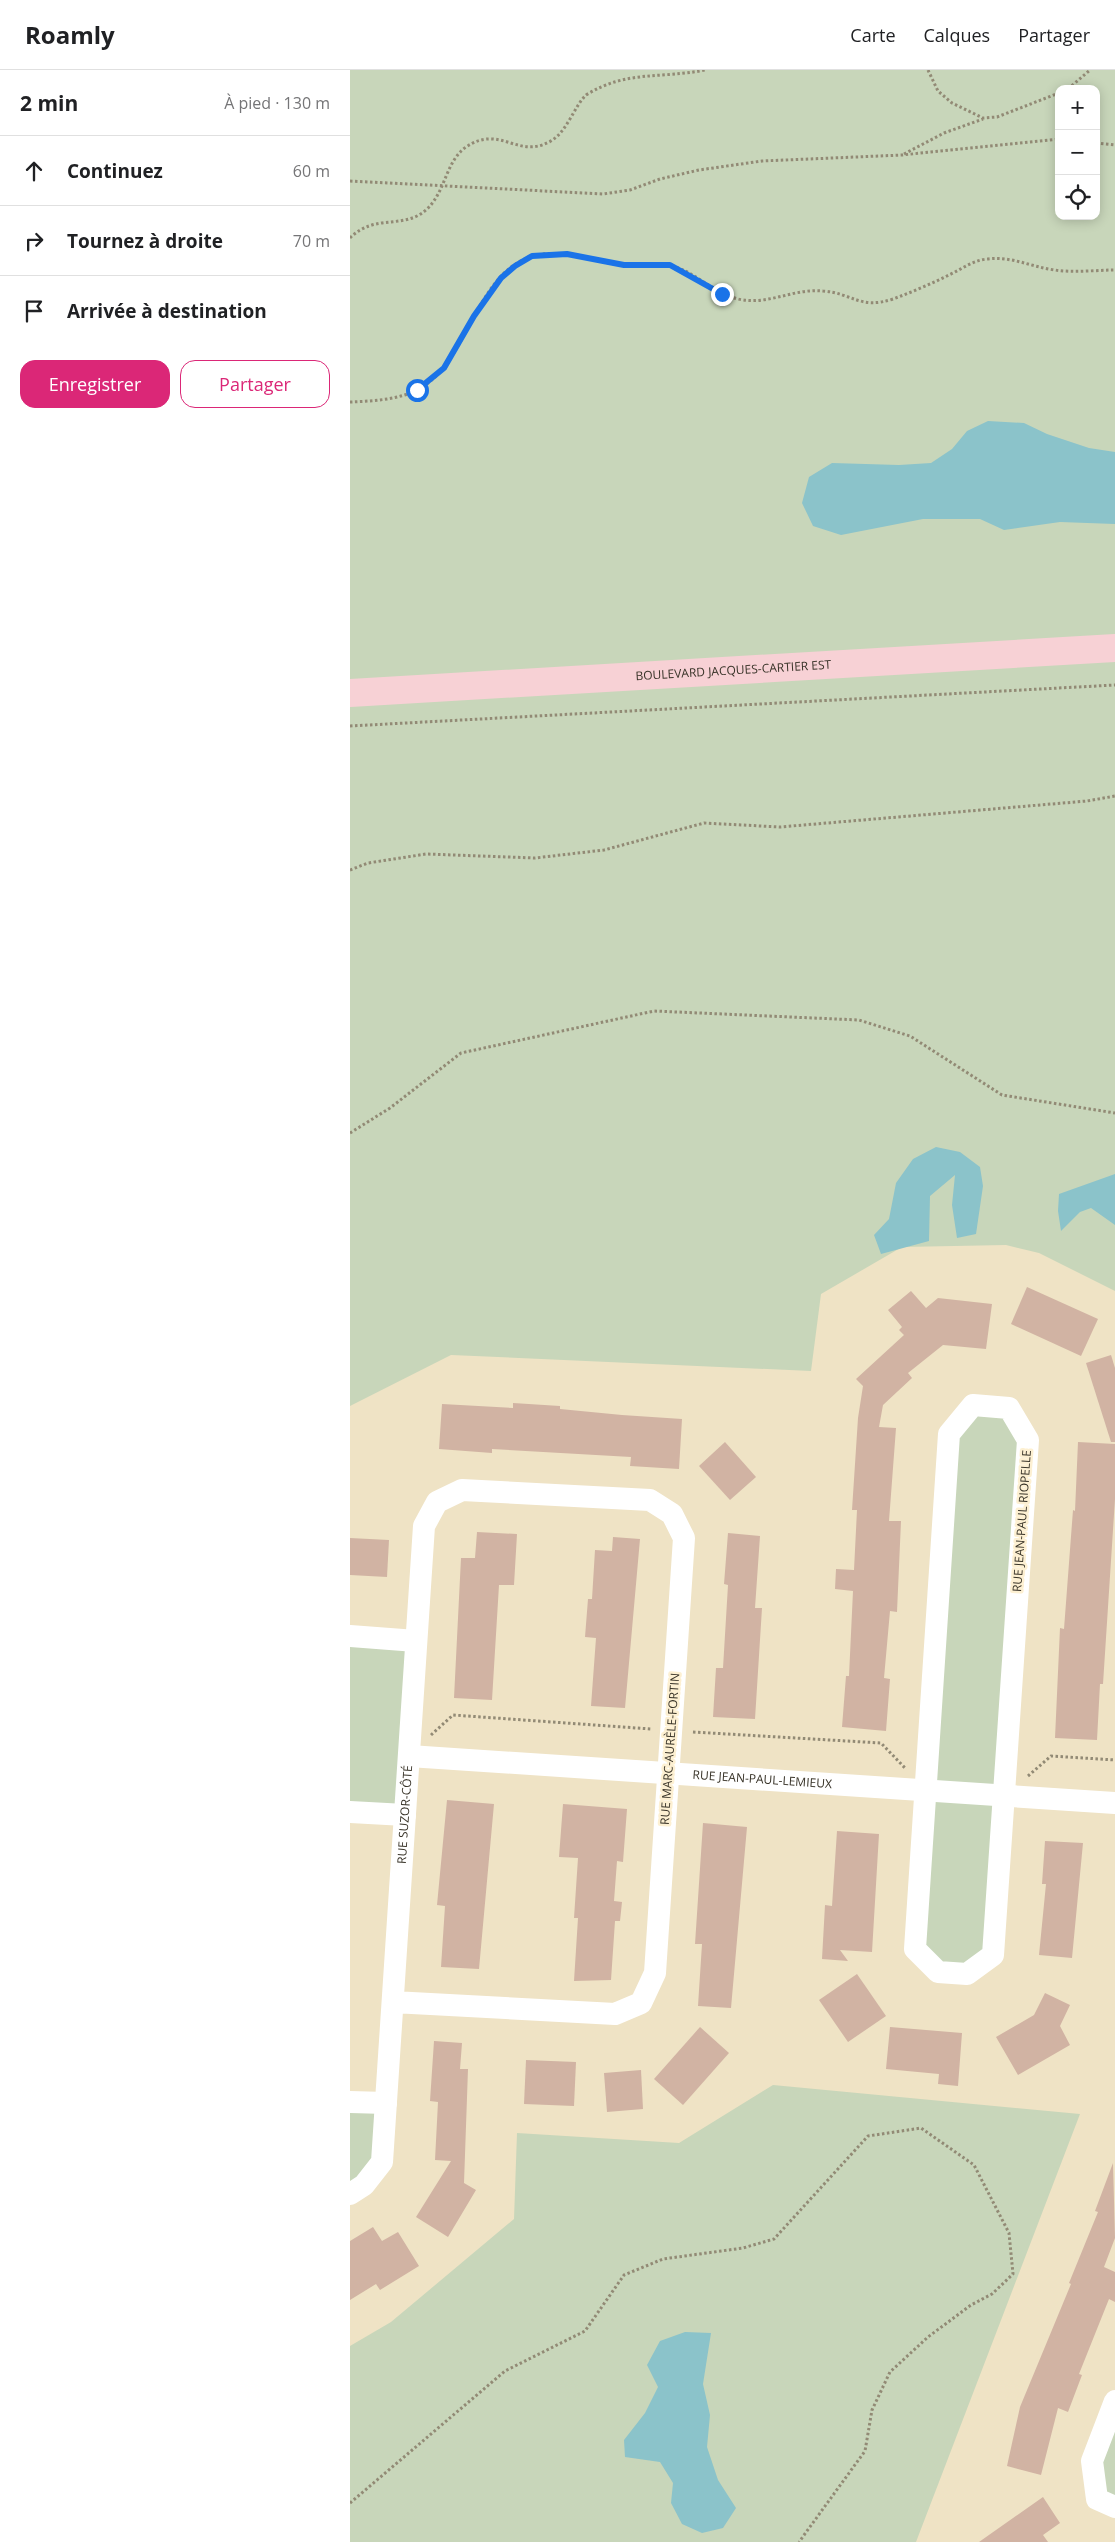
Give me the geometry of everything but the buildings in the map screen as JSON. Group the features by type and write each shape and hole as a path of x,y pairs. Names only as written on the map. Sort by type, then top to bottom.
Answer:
{"main road":[{"name":"BOULEVARD JACQUES-CARTIER EST","path":"350,694 1115,648"}],"street":[{"name":"RUE JEAN-PAUL RIOPELLE","path":"973,1405 1009,1408 1028,1440 1004,1796 993,1955 967,1974 938,1972 915,1949 949,1434 973,1405"},
{"name":"RUE MARC-AURÈLE-FORTIN","path":"393,2002 614,2014 641,2003 655,1973 684,1538 672,1514 650,1500 462,1490 438,1502 424,1526"},
{"name":"RUE SUZOR-CÔTÉ","path":"350,2194 364,2185 382,2162 424,1526"},
{"path":"350,1636 416,1641"},
{"name":"RUE JEAN-PAUL-LEMIEUX","path":"409,1756 1115,1803"},
{"path":"350,1812 405,1815"},
{"path":"350,2102 386,2103"},
{"path":"1115,2401 1092,2462 1097,2499 1115,2507"}],"path":[{"path":"655,70 688,73 705,70"},
{"path":"928,70 938,91 952,103 983,118"},
{"path":"1073,85 1090,70"},
{"path":"350,238 358,229 371,224 412,218 426,210 443,187 454,160 466,148 479,140 494,137 519,147 533,147 550,142 561,132 588,93 611,78 620,75"},
{"path":"902,155 944,133 983,118 997,117 1055,95"},
{"path":"350,182 603,194 630,190 699,170 762,161 902,155 1055,138"},
{"path":"1100,143 1115,145"},
{"path":"350,402 378,401 398,396 417,390 431,381 444,368 474,316 501,278 515,266 532,256 567,254 624,265 670,265 722,294 755,302 807,291 824,291 860,303 875,303 930,284 968,264 985,259 1005,257 1057,270 1115,270"},
{"path":"350,726 1115,685"},
{"path":"350,870 368,863 426,854 535,858 604,850 704,823 780,827 1087,801 1115,796"},
{"path":"350,1133 390,1108 461,1053 654,1011 859,1020 910,1036 1002,1095 1115,1113"},
{"path":"1004,1796 1051,1756 1115,1760"},
{"path":"350,2502 505,2371 586,2331 624,2275 663,2259 743,2248 774,2239 868,2136 921,2128 974,2164 1008,2233 1013,2274 992,2294 972,2305 928,2337 890,2372 872,2410 865,2451 799,2542"}],"green space":[{"path":"350,70 1115,70 1115,1291 1039,1253 1006,1245 902,1247 821,1294 811,1371 451,1355 350,1406"},
{"path":"973,1405 1009,1408 1028,1440 993,1955 967,1974 915,1949 949,1434"},
{"path":"350,1636 416,1641 405,1815 350,1812"},
{"path":"773,2085 1080,2114 916,2542 350,2542 350,2346 391,2322 514,2219 517,2133 679,2143"},
{"path":"350,2102 386,2103 382,2162 350,2194"},
{"path":"1115,2401 1115,2507 1092,2462"}],"water":[{"path":"988,421 1024,423 1047,434 1089,448 1115,452 1115,524 1060,522 1004,530 980,519 923,519 841,535 813,526 802,503 809,477 832,463 899,465 931,463 952,449 967,431"},
{"path":"936,1147 960,1152 980,1167 983,1186 976,1234 957,1238 952,1205 955,1175 930,1196 929,1241 881,1254 874,1235 889,1219 896,1183 913,1159"},
{"path":"1115,1174 1115,1225 1091,1208 1080,1212 1061,1231 1058,1211 1059,1194"},
{"path":"685,2332 711,2333 703,2384 710,2415 707,2447 718,2480 736,2508 723,2528 702,2533 682,2524 671,2503 673,2483 660,2462 625,2457 624,2440 645,2413 658,2387 647,2365 660,2341"}],"route":[{"path":"417,390 431,381 444,368 474,316 501,278 515,266 532,256 567,254 596,262 624,265 670,265 722,294"}]}
